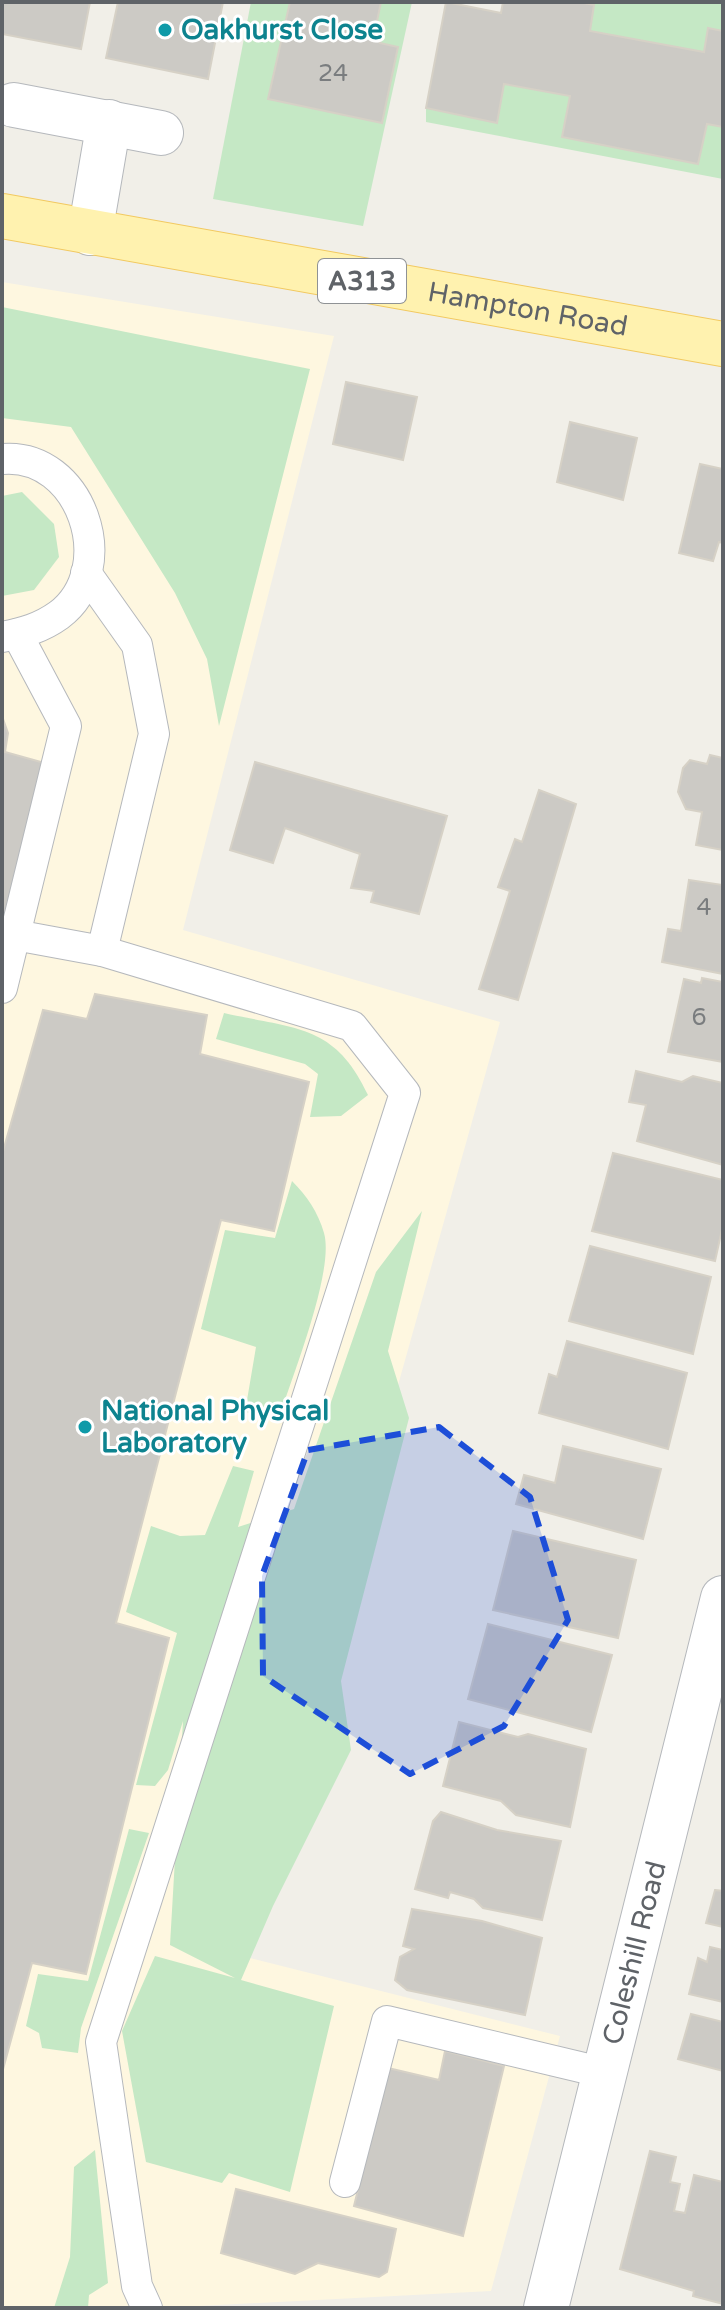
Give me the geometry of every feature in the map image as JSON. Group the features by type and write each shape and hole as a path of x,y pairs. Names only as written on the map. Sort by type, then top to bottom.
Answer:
{"main road":[{"name":"Hampton Road","path":"2,216 723,344"}],"street":[{"path":"14,105 161,133"},
{"path":"90,233 109,122"},
{"name":"Coleshill Road","path":"546,2308 723,1598"}],"lane":[{"path":"2,459 13,458 44,468 68,488 84,515 90,542 86,573 72,602 60,614 33,631 10,636 66,726 2,988"},
{"path":"86,573 137,645 154,734 102,951"},
{"path":"15,935 102,951 352,1026 405,1093 101,2042 137,2286 147,2308"},
{"path":"345,2182 387,2021 605,2073"}],"highlighted area":[{"path":"439,1427 530,1497 568,1620 504,1726 410,1774 263,1676 262,1576 308,1450"}],"shaded area":[{"name":"National Physical Laboratory","path":"2,282 334,336 183,930 500,1022 238,1955 560,2036 491,2291 160,2308 2,2308"}],"green space":[{"path":"251,2 412,2 363,226 213,199"},
{"path":"579,2 723,2 723,31 708,29 704,52 590,31 594,6"},
{"path":"504,84 570,96 562,137 698,164 707,124 723,127 723,179 426,122 426,108 497,123"},
{"path":"2,307 310,369 219,726 207,659 175,593 71,427 2,418"},
{"path":"22,492 54,524 59,557 34,590 2,596 2,496"},
{"path":"224,1013 292,1027 326,1042 355,1071 368,1095 341,1116 310,1117 318,1074 305,1064 216,1039"},
{"path":"292,1181 319,1218 326,1250 318,1298 278,1421 245,1412 256,1347 201,1329 225,1230 275,1238"},
{"path":"422,1211 388,1351 409,1418 341,1681 351,1750 273,1906 241,1980 334,2006 290,2192 229,2173 222,2183 146,2162 122,2031 155,1956 235,1978 170,1945 183,1721 168,1770 155,1786 136,1785 177,1633 126,1612 151,1526 180,1536 205,1535 233,1466 254,1471 238,1527 294,1509 376,1272"},
{"path":"129,1829 149,1833 81,2028 78,2053 42,2048 39,2033 26,2026 38,1974 88,1981"},
{"path":"95,2150 108,2283 89,2295 88,2308 54,2308 70,2257 74,2167"}],"building":[{"path":"2,2 90,2 81,49 2,34"},
{"name":"Oakhurst Close","path":"118,2 223,2 208,79 106,58"},
{"path":"290,2 381,2 376,26 384,28 380,43 398,47 382,123 268,99"},
{"path":"446,2 501,13 503,2 579,2 594,5 590,31 704,52 708,28 723,31 723,127 707,124 698,164 562,137 570,96 504,84 497,123 426,108"},
{"path":"346,382 417,397 403,460 333,444"},
{"path":"570,422 637,438 623,500 557,482"},
{"path":"700,464 723,469 723,543 719,542 713,561 679,553"},
{"path":"2,716 8,733 5,752 48,764 2,939"},
{"path":"710,755 723,758 723,850 696,845 702,812 686,809 678,792 683,768 690,760 707,764"},
{"path":"255,762 447,816 419,914 371,902 374,891 351,888 360,854 285,828 273,863 230,850"},
{"path":"539,790 576,804 518,1000 479,989 510,891 498,887 515,839 522,842"},
{"path":"689,880 723,885 723,974 662,962 668,929 681,931"},
{"path":"702,978 723,982 723,1062 668,1052 684,979 701,983"},
{"name":"National Physical Laboratory","path":"95,994 207,1015 200,1054 309,1082 274,1231 221,1220 116,1623 169,1638 86,1974 32,1963 2,2073 2,1155 43,1010 87,1019"},
{"path":"636,1071 682,1082 693,1076 723,1083 723,1165 637,1141 646,1105 629,1102"},
{"path":"613,1153 723,1180 723,1225 715,1261 592,1231"},
{"path":"590,1246 711,1277 693,1354 569,1321"},
{"path":"567,1341 687,1373 668,1449 539,1413 549,1374 557,1377"},
{"path":"563,1446 661,1469 643,1539 516,1504 524,1475 555,1483"},
{"path":"513,1531 636,1560 618,1638 493,1610"},
{"path":"488,1624 612,1655 591,1732 468,1699"},
{"path":"459,1722 518,1737 528,1734 586,1749 570,1827 516,1815 501,1801 443,1786"},
{"path":"441,1812 497,1830 561,1841 542,1920 483,1908 474,1899 450,1892 448,1898 415,1889 433,1821"},
{"path":"715,1890 723,1891 723,1927 706,1923"},
{"path":"412,1909 482,1921 542,1938 525,2015 407,1990 395,1980 400,1957 414,1949 403,1946"},
{"path":"710,1947 723,1950 723,2002 689,1994 698,1958 707,1962"},
{"path":"691,2014 723,2022 723,2071 678,2059"},
{"path":"445,2051 504,2066 463,2236 354,2206 388,2068 439,2080"},
{"path":"650,2151 676,2157 670,2182 680,2184 674,2211 685,2213 694,2175 723,2182 723,2304 693,2296 694,2291 620,2269"},
{"path":"236,2189 396,2229 387,2272 379,2277 318,2263 295,2274 221,2253"}],"place":[{"name":"Oakhurst Close","path":"165,30"},
{"name":"National Physical Laboratory","path":"85,1427"}]}
